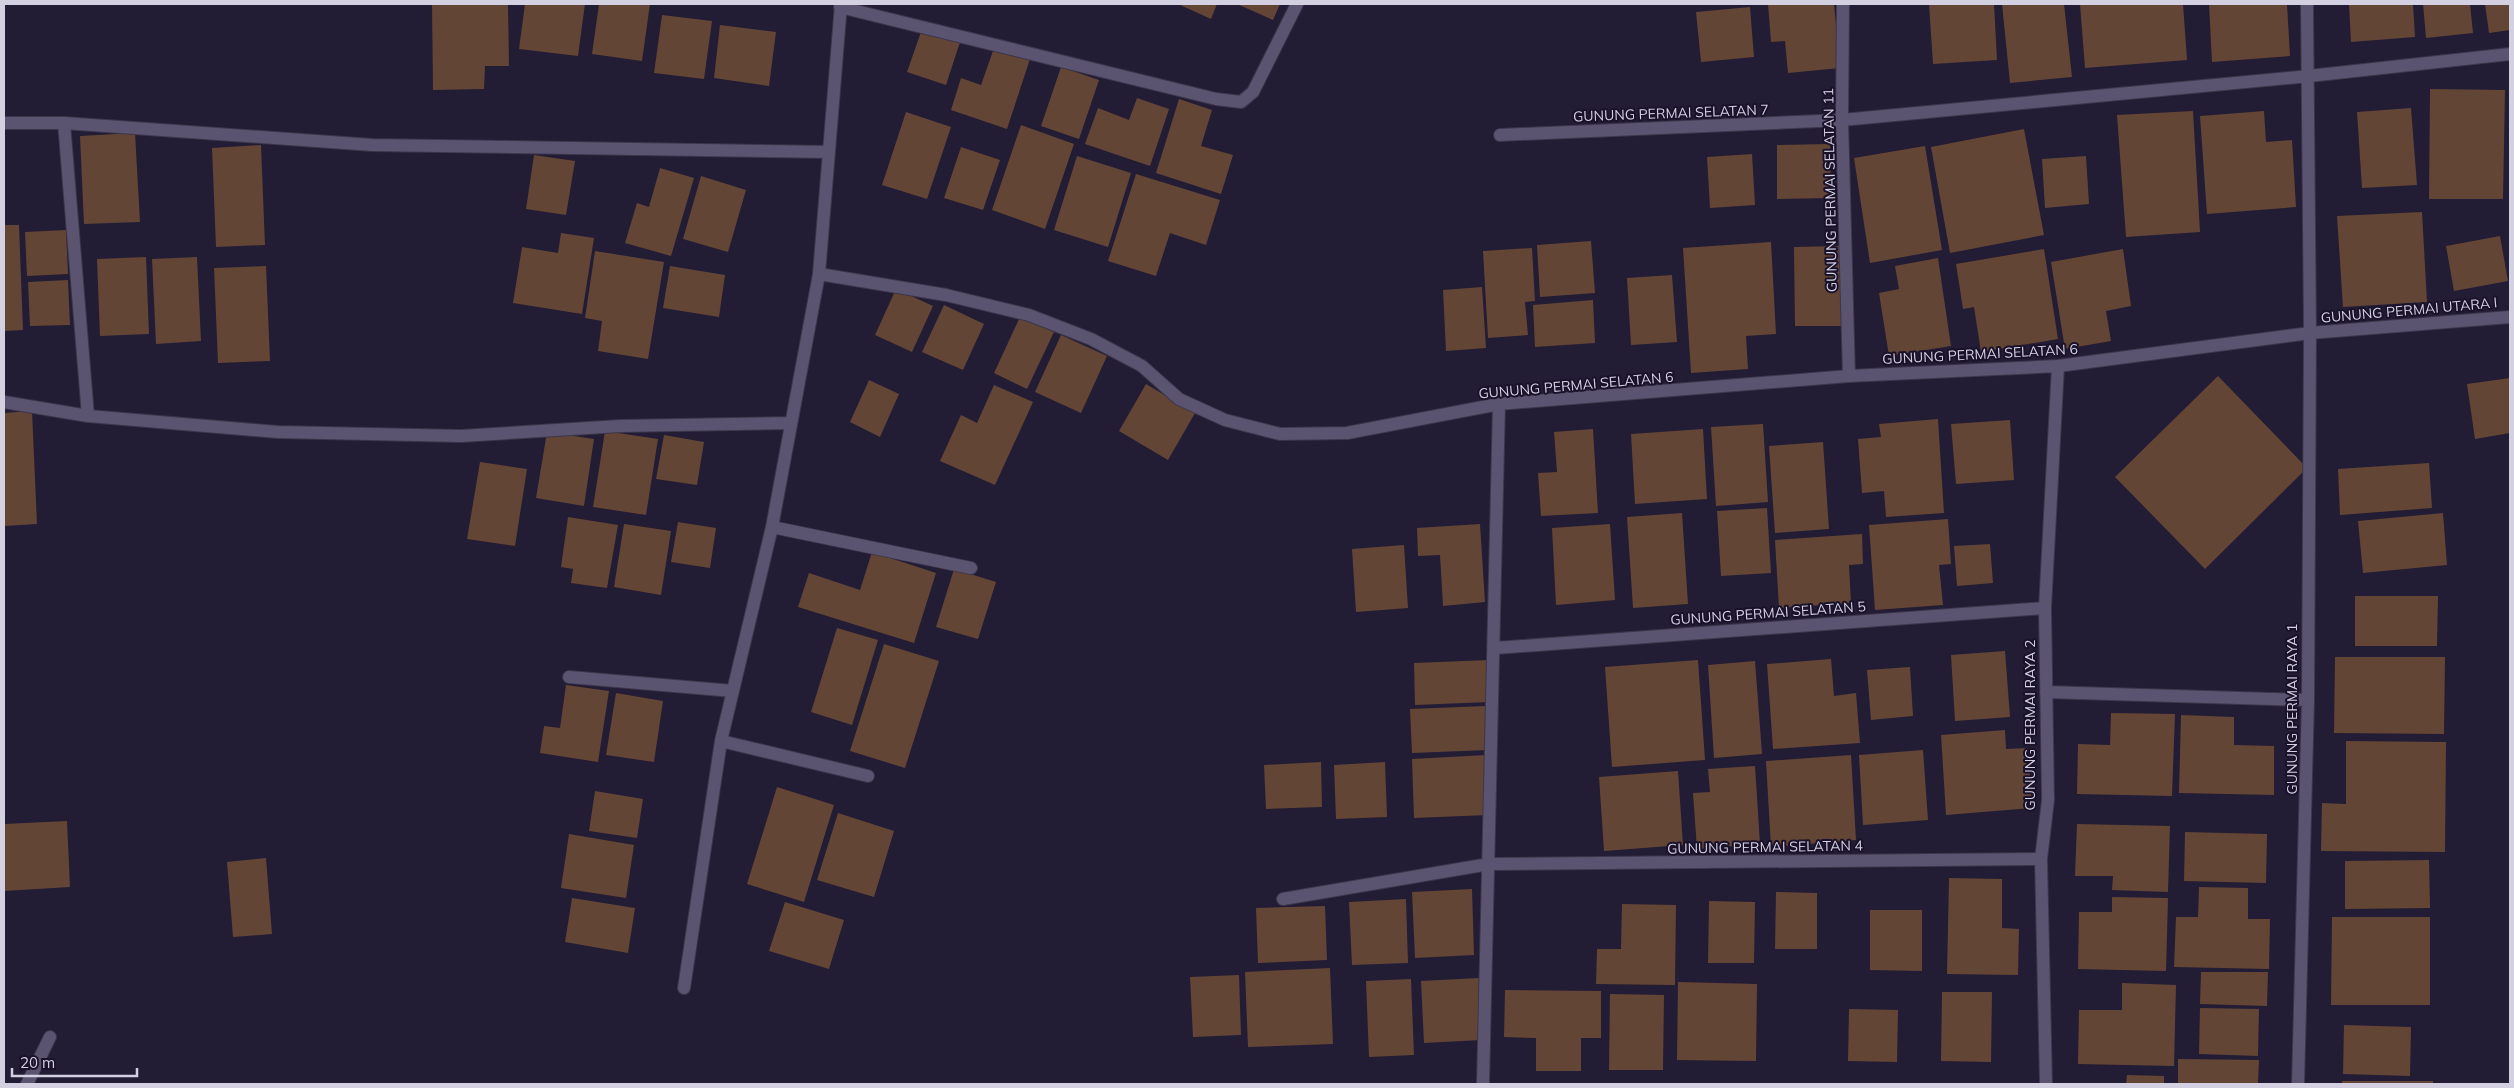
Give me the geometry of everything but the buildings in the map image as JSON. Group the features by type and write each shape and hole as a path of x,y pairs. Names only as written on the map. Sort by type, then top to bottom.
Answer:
{"street":[{"path":"684,988 721,741 772,527 818,274 840,6 1216,99 1241,102 1253,92 1297,4"},
{"name":"GUNUNG PERMAI SELATAN 11","path":"1843,4 1842,120 1849,376"},
{"name":"GUNUNG PERMAI RAYA 1","path":"2298,1084 2308,700 2310,334 2307,4"},
{"name":"GUNUNG PERMAI SELATAN 7","path":"1500,135 1842,120 2309,76 2510,54"},
{"path":"4,123 64,123 372,145 829,152"},
{"path":"64,123 88,416"},
{"name":"GUNUNG PERMAI SELATAN 6","path":"818,274 946,295 1029,315 1091,339 1142,366 1179,399 1224,420 1280,434 1348,434 1499,404 1849,376 2058,366 2310,334"},
{"name":"GUNUNG PERMAI UTARA I","path":"2310,334 2510,317"},
{"name":"GUNUNG PERMAI RAYA 2","path":"2046,1084 2041,859 2048,800 2044,608 2058,366"},
{"path":"4,402 88,416 278,432 460,436 620,426 791,423"},
{"path":"1483,1084 1499,404"},
{"path":"772,527 971,568"},
{"name":"GUNUNG PERMAI SELATAN 5","path":"1494,648 2044,608"},
{"path":"569,677 733,691"},
{"path":"2046,692 2308,700"},
{"path":"721,741 868,776"},
{"name":"GUNUNG PERMAI SELATAN 4","path":"1282,899 1489,864 2041,859"},
{"path":"27,1084 50,1037"}]}
